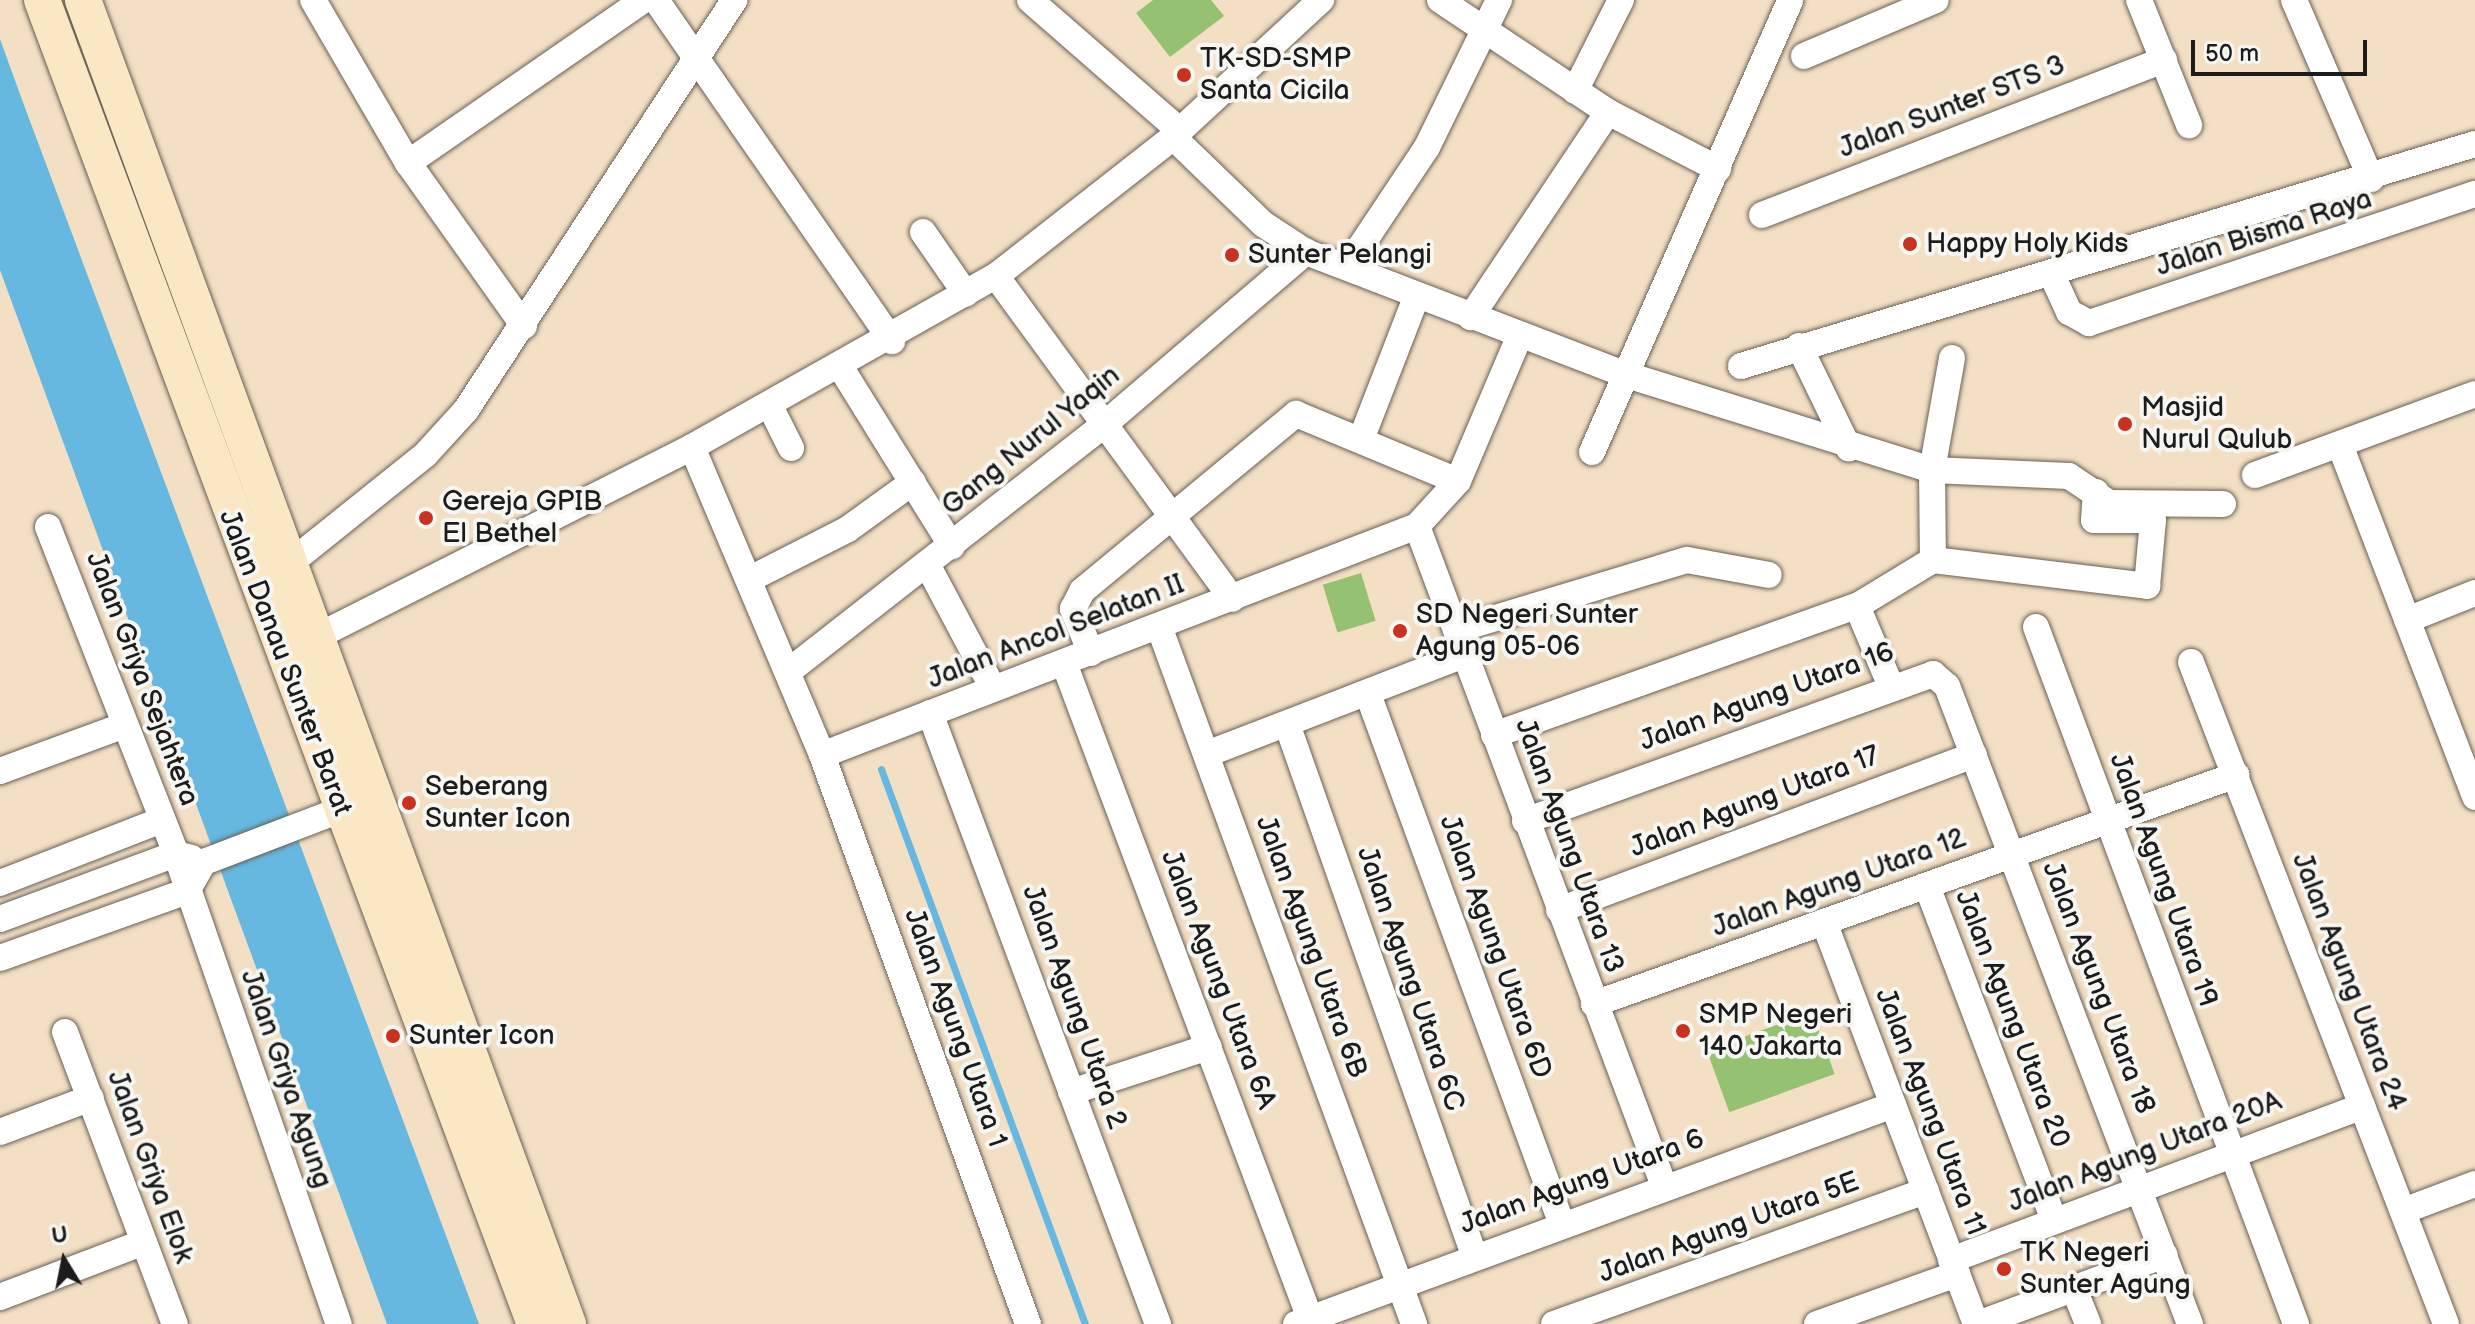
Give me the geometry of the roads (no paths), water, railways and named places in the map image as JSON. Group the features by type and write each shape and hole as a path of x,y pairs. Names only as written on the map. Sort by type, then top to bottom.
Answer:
{"main road":[{"name":"Jalan Danau Sunter Barat","path":"42,0 105,169 325,816 555,1323"},
{"name":"Jalan Danau Sunter Barat","path":"83,0 289,564 555,1323"},
{"path":"105,169 141,156"}],"street":[{"path":"313,0 408,163 524,326"},
{"path":"408,163 643,0"},
{"path":"656,0 892,341"},
{"path":"289,564 425,455 524,326 734,0"},
{"path":"1030,0 1176,134 1263,224 1306,252 1627,375 1753,409 1849,449 1932,470 2069,476 2109,503 2223,504"},
{"path":"314,638 770,406 892,341 996,276 1176,134 1321,0"},
{"path":"1440,0 1608,112 1718,169"},
{"path":"1347,267 1427,147 1486,33 1499,0"},
{"path":"1575,91 1621,0"},
{"path":"1592,452 1790,0"},
{"path":"1804,56 1905,6 1936,0"},
{"path":"2139,0 2189,125"},
{"path":"2294,0 2371,179"},
{"name":"Jalan Sunter STS 3","path":"1762,215 2164,60"},
{"path":"1471,317 1608,112"},
{"path":"1741,366 1799,346 2052,275 2371,179 2475,144"},
{"name":"Jalan Bisma Raya","path":"2052,275 2069,312 2089,323 2475,194"},
{"path":"923,232 966,294"},
{"name":"Gang Nurul Yaqin","path":"789,671 928,566 1105,424 1306,252"},
{"path":"996,276 1173,513 1232,599"},
{"path":"1362,437 1417,295"},
{"name":"Jalan Ancol Selatan II","path":"822,755 993,688 1160,629 1417,526 1458,481 1520,335"},
{"path":"1799,346 1849,449"},
{"path":"1933,560 1932,470 1952,358"},
{"path":"841,368 952,546"},
{"path":"2255,475 2475,394"},
{"path":"770,406 791,448"},
{"path":"1091,653 1076,599 1173,513 1296,414 1362,437 1458,481"},
{"path":"2340,445 2475,797"},
{"path":"692,447 822,755"},
{"path":"750,579 848,529 913,482"},
{"path":"1494,735 1857,606 1933,560 2147,586 2153,520 2094,520 2096,492"},
{"name":"Jalan Agung Utara 13","path":"1417,526 1664,1186"},
{"name":"Jalan Griya Sejahtera","path":"48,527 122,726 176,854"},
{"path":"1207,754 1368,694 1460,643 1687,560 1769,575"},
{"path":"928,566 993,688"},
{"path":"2407,620 2475,593"},
{"path":"1857,606 1890,684"},
{"name":"Jalan Agung Utara 19","path":"2036,627 2296,1324"},
{"name":"Jalan Agung Utara 6B","path":"1160,629 1414,1324"},
{"name":"Jalan Agung Utara 24","path":"2191,662 2446,1324"},
{"name":"Jalan Agung Utara 6A","path":"1064,663 1209,1047 1306,1322"},
{"name":"Jalan Agung Utara 16","path":"1525,821 1890,684 1933,674 1947,686 2013,855"},
{"name":"Jalan Agung Utara 6D","path":"1368,694 1561,1222"},
{"name":"Jalan Agung Utara 2","path":"930,713 1158,1324"},
{"name":"Jalan Agung Utara 6C","path":"1287,724 1474,1255"},
{"path":"0,771 122,726"},
{"name":"Jalan Agung Utara 1","path":"822,755 1028,1324"},
{"name":"Jalan Agung Utara 17","path":"1559,910 1974,755"},
{"name":"Jalan Agung Utara 12","path":"1594,1004 2236,775"},
{"path":"0,919 176,854 209,860 325,816"},
{"path":"0,883 162,820"},
{"name":"Jalan Griya Agung","path":"176,854 339,1324"},
{"name":"Jalan Agung Utara 18","path":"2013,855 2190,1324"},
{"path":"0,958 187,891 209,860"},
{"name":"Jalan Agung Utara 20","path":"1927,886 2054,1221"},
{"name":"Jalan Agung Utara 11","path":"1824,922 1977,1324"},
{"name":"Jalan Griya Elok","path":"65,1032 175,1324"},
{"path":"1071,1092 1209,1047"},
{"path":"0,1132 91,1098"},
{"name":"Jalan Agung Utara 6","path":"1306,1322 1561,1222 1893,1105"},
{"name":"Jalan Agung Utara 20A","path":"1817,1324 2054,1221 2362,1106"},
{"path":"2403,1211 2475,1184"},
{"name":"Jalan Agung Utara 5E","path":"1554,1324 1926,1191"},
{"path":"0,1297 144,1242"},
{"path":"1977,1324 2165,1255"},
{"path":"2074,1289 2088,1324"}],"water":[{"path":"0,39 479,1324 387,1324 0,270"}],"waterway":[{"path":"881,769 1085,1324"}],"place":[{"name":"TK-SD-SMP Santa Cicila","path":"1184,75"},
{"name":"Happy Holy Kids","path":"1910,244"},
{"name":"Sunter Pelangi","path":"1232,255"},
{"name":"Masjid Nurul Qulub","path":"2125,424"},
{"name":"Gereja GPIB El Bethel","path":"426,518"},
{"name":"SD Negeri Sunter Agung 05-06","path":"1400,631"},
{"name":"Seberang Sunter Icon","path":"409,803"},
{"name":"SMP Negeri 140 Jakarta","path":"1683,1031"},
{"name":"Sunter Icon","path":"393,1036"},
{"name":"TK Negeri Sunter Agung","path":"2004,1269"}]}
